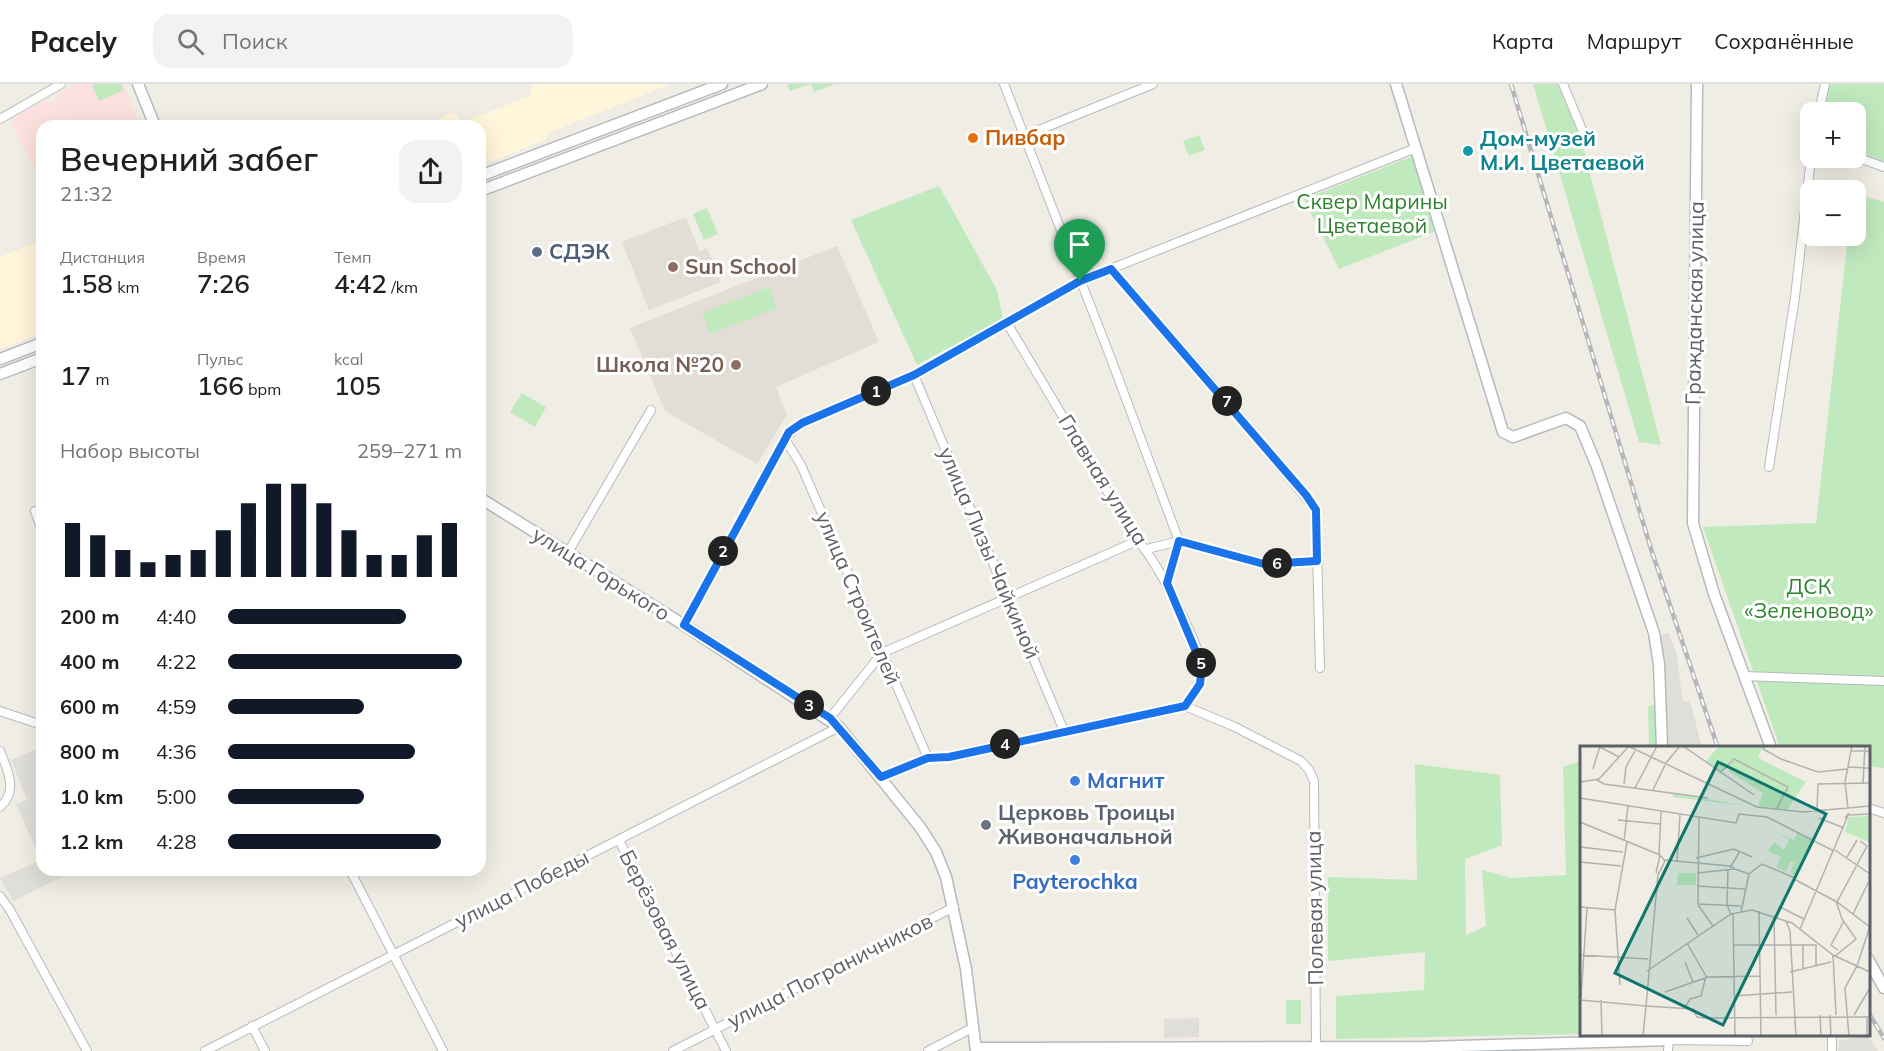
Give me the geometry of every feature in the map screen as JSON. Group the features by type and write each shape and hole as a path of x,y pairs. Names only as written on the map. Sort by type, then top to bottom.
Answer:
{"street":[{"path":"0,119 61,84"},
{"path":"138,84 153,120"},
{"path":"486,174 722,84"},
{"path":"486,189 762,84"},
{"path":"1004,84 1179,541 1167,583"},
{"path":"1024,136 1153,84"},
{"path":"1396,84 1503,432 1513,437 1566,418 1580,426 1596,464 1653,633 1659,664 1662,746"},
{"path":"1563,84 1586,139"},
{"name":"Гражданская улица","path":"1697,84 1693,523 1714,594 1770,746"},
{"path":"1821,102 1824,84"},
{"path":"684,625 785,439 802,423 914,375 1080,281 1416,148"},
{"path":"1866,161 1884,167"},
{"path":"1769,467 1795,297 1810,168"},
{"path":"1111,269 1306,495 1316,510 1320,668"},
{"name":"Главная улица","path":"1006,323 1137,541 1147,549 1167,583 1202,666 1200,684 1185,706"},
{"path":"0,359 36,345"},
{"path":"0,374 36,360"},
{"name":"улица Лизы Чайкиной","path":"914,375 1064,731"},
{"path":"567,554 651,410"},
{"name":"улица Строителей","path":"785,439 801,465 928,758"},
{"name":"улица Горького","path":"486,502 830,718 839,727 920,827 936,852 954,907 976,1050"},
{"path":"830,718 882,653 1137,541"},
{"path":"1147,549 1179,541 1264,564 1317,561"},
{"path":"1744,676 1884,681"},
{"path":"881,777 928,758 949,757 1185,706"},
{"name":"Полевая улица","path":"1185,706 1246,732 1301,760 1310,770 1314,781 1316,1047"},
{"path":"0,711 36,723"},
{"name":"улица Победы","path":"204,1051 839,727"},
{"path":"0,751 11,778 2,805"},
{"path":"1869,808 1884,813"},
{"name":"Берёзовая улица","path":"620,840 726,1051"},
{"path":"353,876 443,1051"},
{"path":"0,896 10,910 87,1051"},
{"name":"улица Пограничников","path":"673,1051 954,907"},
{"path":"1869,960 1880,971 1884,988"},
{"path":"252,1026 265,1051"},
{"path":"928,1051 974,1027"},
{"path":"976,1050 1303,1049 1748,1041"}],"shaded area":[{"path":"76,84 124,84 139,120 36,120 36,172 10,120 43,101 50,103 57,100 56,94"},
{"path":"533,84 671,84 546,134 547,139 486,164 486,120 468,120 530,96"},
{"path":"455,112 459,120 434,120"},
{"name":"Sun School","path":"686,217 699,251 707,248 721,282 649,310 622,242"},
{"path":"36,242 36,335 0,349 0,257"},
{"name":"Школа №20","path":"837,246 879,342 776,387 787,415 757,464 665,411 630,328"},
{"path":"1669,633 1676,652 1683,701 1690,701 1701,746 1668,746 1655,637"},
{"path":"36,750 36,849 16,804 27,800 11,760"},
{"path":"36,862 36,876 64,876 13,901 0,878"},
{"path":"1199,1018 1199,1037 1164,1038 1164,1019"},
{"path":"1868,1036 1878,1051 1838,1051 1839,1041"}],"green space":[{"path":"121,84 124,90 99,101 92,85"},
{"path":"787,84 811,84 790,91"},
{"path":"811,84 835,84 814,92"},
{"path":"1533,84 1558,84 1582,143 1661,445 1639,442"},
{"path":"1829,84 1884,84 1884,163 1866,156 1866,102 1825,102"},
{"path":"1199,135 1205,150 1189,156 1183,141"},
{"name":"Сквер Марины Цветаевой","path":"1413,156 1436,231 1339,269 1304,199"},
{"path":"939,186 997,290 1003,319 917,365 851,220"},
{"name":"ДСК «Зеленовод»","path":"1866,197 1884,202 1884,768 1869,766 1869,746 1779,746 1703,527 1816,523 1847,246 1866,246"},
{"path":"707,208 718,234 704,240 693,214"},
{"path":"769,287 777,308 710,334 702,313"},
{"path":"522,393 546,407 535,427 510,412"},
{"path":"1657,704 1657,746 1649,746 1648,706"},
{"path":"1580,761 1580,1034 1336,1039 1336,996 1424,990 1425,952 1328,961 1328,877 1417,880 1415,764 1500,775 1502,845 1465,859 1466,935 1486,926 1482,870 1511,878 1566,875 1563,767"},
{"path":"1286,1000 1301,1000 1301,1024 1286,1024"}],"railway":[{"path":"1511,84 1651,549 1717,746"},
{"path":"1869,1014 1884,1038"}],"place":[{"name":"Пивбар","path":"973,138"},
{"name":"Дом-музей М.И. Цветаевой","path":"1468,151"},
{"name":"СДЭК","path":"537,252"},
{"name":"Sun School","path":"673,267"},
{"name":"Школа №20","path":"736,365"},
{"name":"Магнит","path":"1075,781"},
{"name":"Церковь Троицы Живоначальной","path":"986,825"},
{"name":"Payterochka","path":"1075,860"}],"route":[{"path":"1111,269 1207,378 1306,495 1316,510 1317,561 1264,564 1216,553 1179,541 1167,583 1202,666 1200,684 1185,706 949,757 928,758 881,777 830,718 684,625 789,432 802,423 914,375 1080,281 1111,269"}]}
